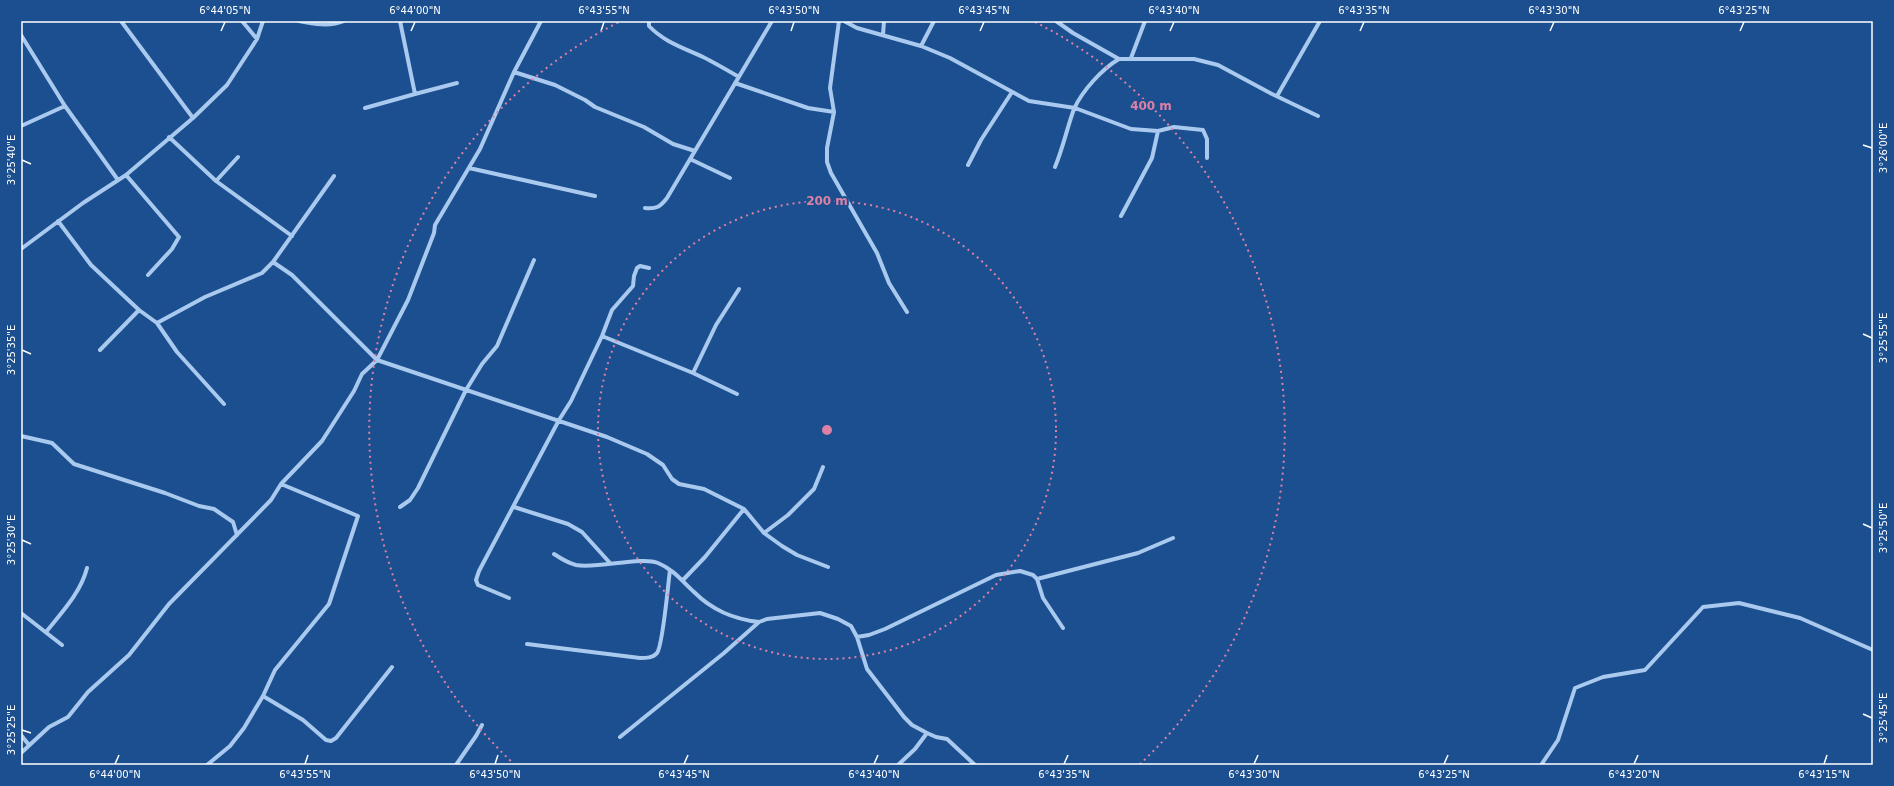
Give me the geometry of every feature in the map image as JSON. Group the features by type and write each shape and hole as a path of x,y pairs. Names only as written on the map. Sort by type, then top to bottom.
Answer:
{"street":[{"path":"121,21 193,118"},
{"path":"242,21 257,39"},
{"path":"21,249 58,221 126,175 193,118 227,85 257,39 263,21"},
{"path":"299,21 317,24 337,24 344,21"},
{"path":"400,21 415,94"},
{"path":"21,753 49,727 68,717 88,692 129,655 169,604 272,500 281,484 322,441 354,391 362,374 377,360 408,300 434,233 435,225 480,149 514,72 541,21"},
{"path":"649,21 649,26 670,42 739,77"},
{"path":"645,208 655,209 667,198 772,21"},
{"path":"839,21 830,88 834,112 827,148 828,162 831,173 877,253 890,283 907,312"},
{"path":"844,21 857,28 921,46 950,58 1029,101 1040,104 1075,108 1131,129 1158,131 1174,127 1203,130 1206,138 1207,158"},
{"path":"883,35 884,21"},
{"path":"921,46 934,21"},
{"path":"1056,21 1119,59"},
{"path":"1131,58 1145,21"},
{"path":"1276,96 1320,21"},
{"path":"21,35 66,106 118,180"},
{"path":"1054,167 1061,152 1075,108 1095,79 1108,65 1119,59 1194,59 1218,65 1276,96 1318,116"},
{"path":"514,72 555,85 585,100 595,107 644,126 673,144 695,152"},
{"path":"365,108 457,82"},
{"path":"735,83 808,108 834,112"},
{"path":"968,165 985,134 1012,92"},
{"path":"21,126 66,106"},
{"path":"1121,216 1152,158 1158,131"},
{"path":"169,137 216,181 292,236"},
{"path":"216,181 238,157"},
{"path":"690,159 730,178"},
{"path":"469,168 596,196"},
{"path":"126,175 179,237 172,249 148,275"},
{"path":"157,323 205,297 262,273 273,262 334,176"},
{"path":"58,221 91,265 139,310 157,323 177,352 224,404"},
{"path":"400,507 410,500 418,488 466,390 482,364 496,346 534,260"},
{"path":"273,262 292,275 377,360 608,437 647,454 663,465 672,479 679,484 704,489 744,509 764,533 797,555 828,567"},
{"path":"510,598 485,589 478,584 476,580 479,571 559,420 571,401 602,336 612,310 634,286 634,276 637,268 640,266 649,268"},
{"path":"694,373 716,325 739,289"},
{"path":"100,350 139,310"},
{"path":"602,336 694,373 737,394"},
{"path":"21,436 52,443 74,464 165,493 199,506 214,509 233,522 237,535"},
{"path":"764,533 788,515 814,489 823,467"},
{"path":"207,765 230,746 244,728 263,696 275,670 329,604 358,516 281,484"},
{"path":"514,507 568,524 582,532 610,564"},
{"path":"683,580 705,557 744,509"},
{"path":"1037,579 1138,553 1173,538"},
{"path":"554,554 574,565 587,566 657,562 683,580 694,592 718,611 739,619 759,622"},
{"path":"46,632 65,608 84,579 87,568"},
{"path":"527,644 640,658 653,657 658,652 661,638 670,570"},
{"path":"857,637 870,635 885,629 996,575 1020,571 1033,575 1037,579 1043,598 1063,628"},
{"path":"1541,765 1558,740 1575,688 1603,677 1645,670 1703,607 1739,603 1800,618 1873,650"},
{"path":"21,613 62,645"},
{"path":"620,737 724,654 759,622 767,619 820,613 838,619 851,626 857,637 867,669 889,701 912,725 936,737 947,739 975,765"},
{"path":"263,696 303,720 326,740 331,741 336,738 392,667"},
{"path":"456,765 482,725"},
{"path":"898,765 915,749 927,733"},
{"path":"21,735 29,744"}]}
